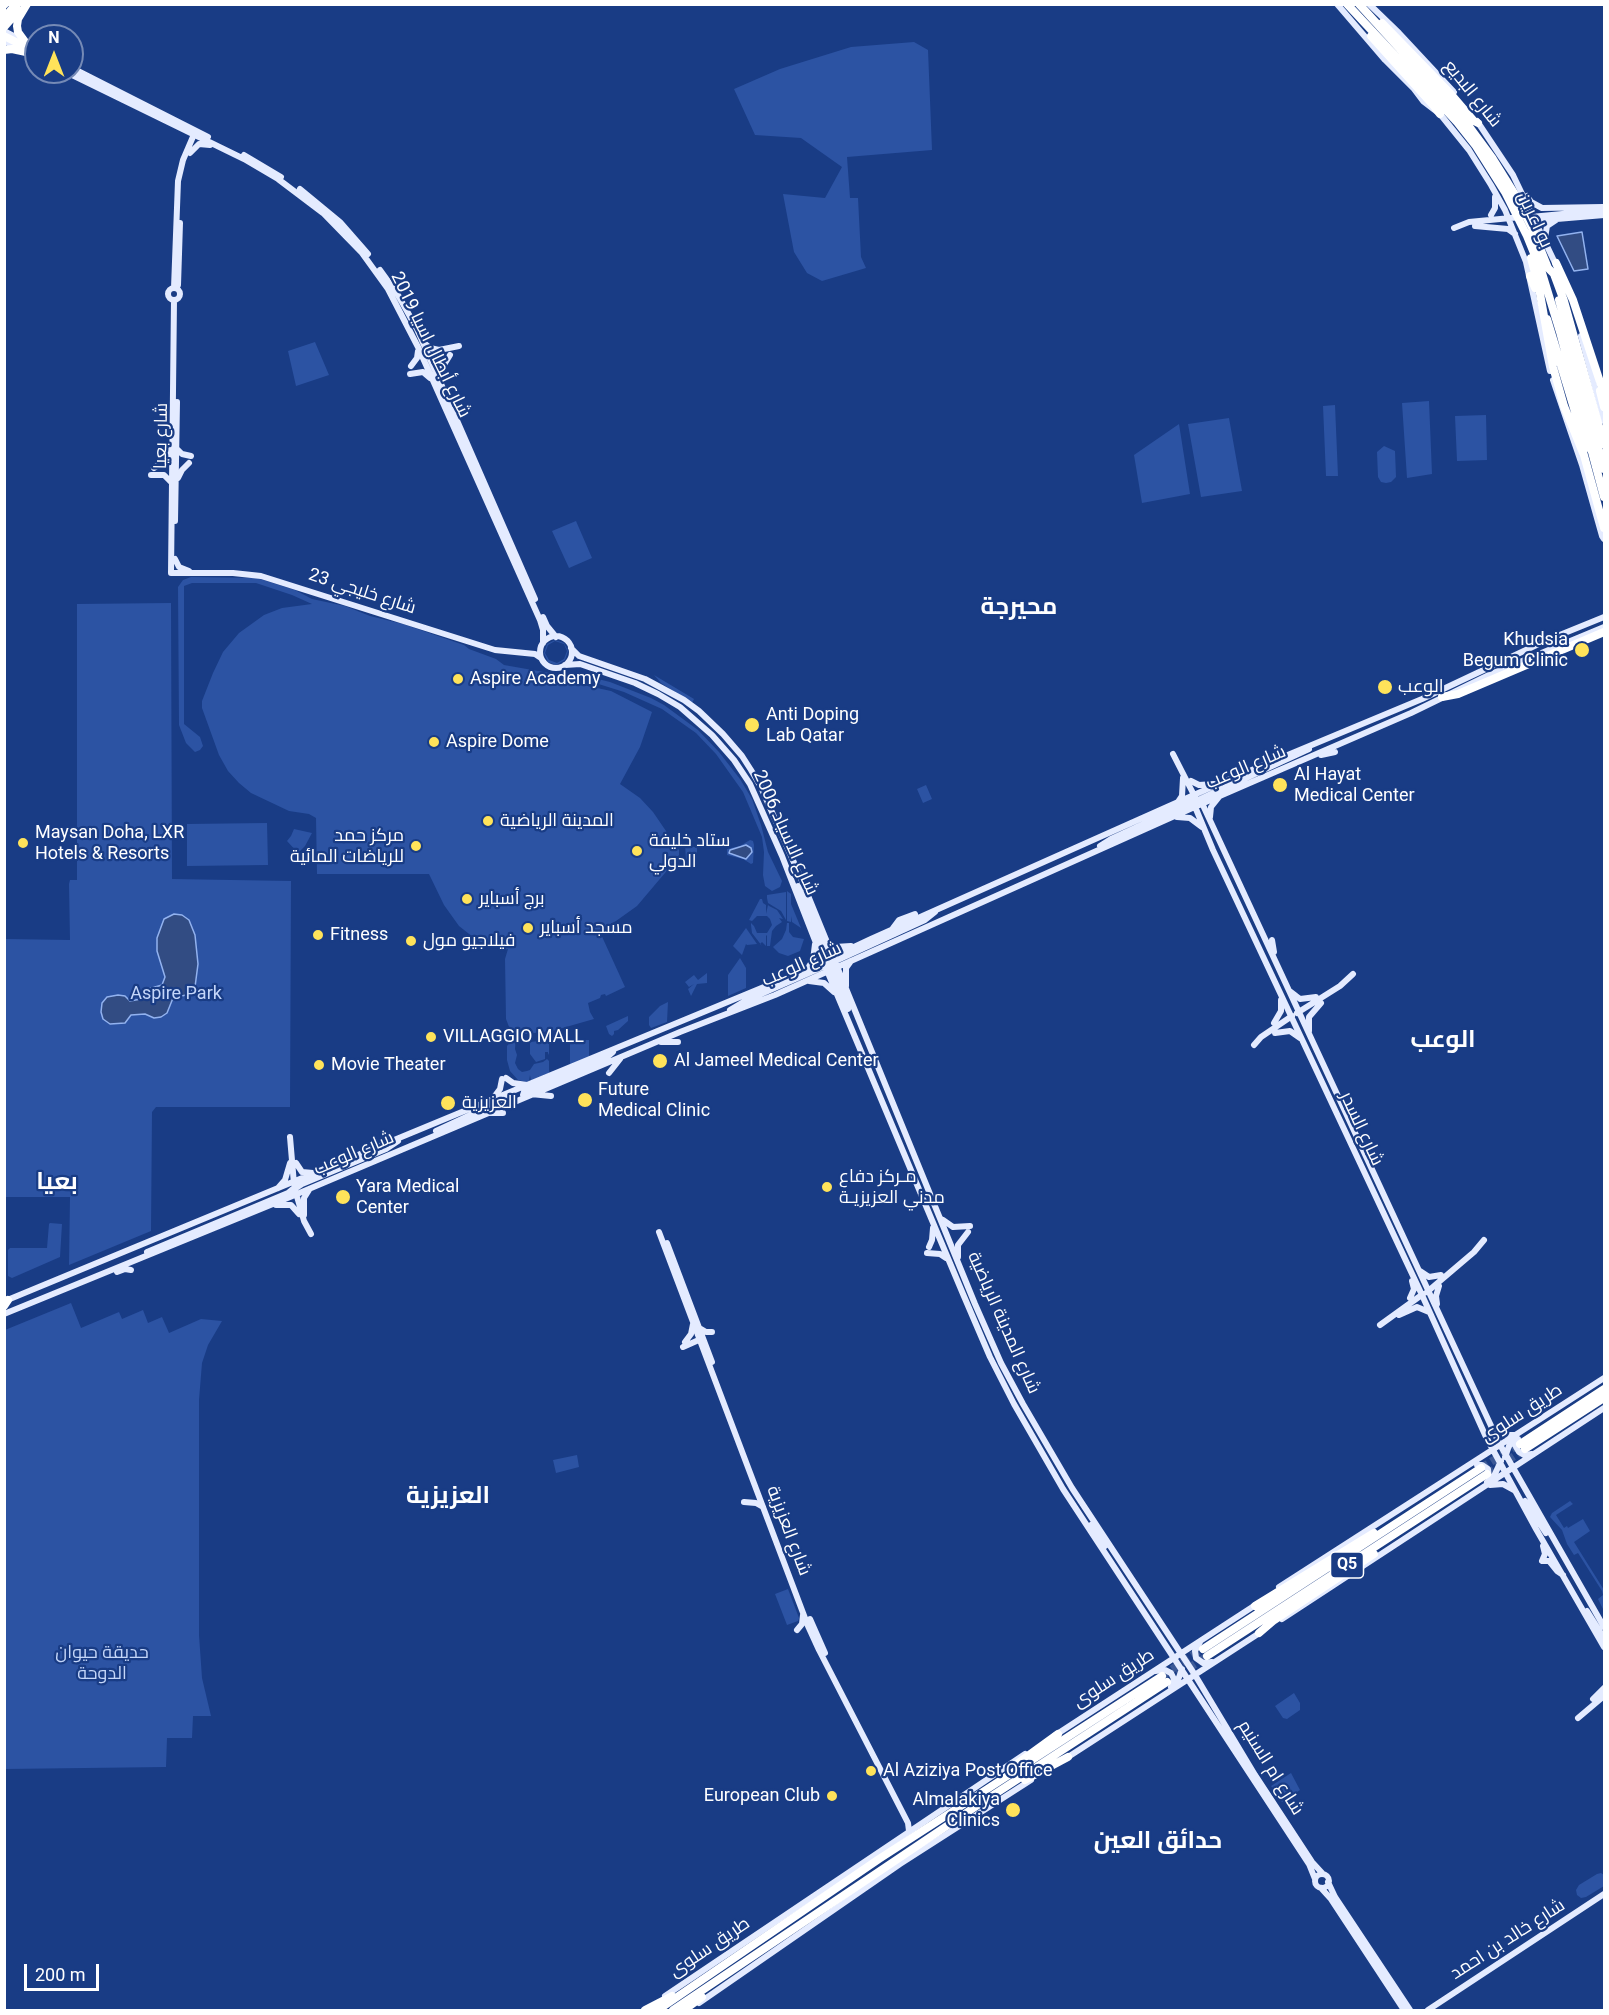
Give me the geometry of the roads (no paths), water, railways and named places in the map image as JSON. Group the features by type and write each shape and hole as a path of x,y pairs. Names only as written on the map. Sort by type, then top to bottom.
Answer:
{"highway":[{"path":"4,18 16,4"},
{"path":"4,29 25,4"},
{"path":"24,43 17,26 25,4"},
{"path":"4,10 6,5"},
{"path":"1355,6 1360,24 1440,114"},
{"path":"1355,6 1401,41 1478,123"},
{"name":"بو اعرين","path":"1355,6 1462,117 1497,180 1532,228 1552,265 1559,288"},
{"path":"4,36 24,45"},
{"path":"4,50 24,47"},
{"name":"بو اعرين","path":"1497,180 1526,218 1605,497"},
{"path":"1526,218 1522,234 1537,278 1548,348 1566,410 1583,453"},
{"path":"1552,265 1573,300 1605,394"},
{"path":"1552,265 1605,469"},
{"path":"1530,276 1549,324 1584,441 1596,478 1601,485"},
{"path":"1559,288 1575,326 1605,434"},
{"path":"1559,288 1605,444"},
{"path":"1539,316 1548,336 1605,528"},
{"path":"1590,352 1605,407"},
{"path":"1442,697 1458,694 1591,637 1605,628"},
{"name":"طريق سلوى","path":"1521,1440 1605,1389"},
{"name":"طريق سلوى","path":"1521,1440 1605,1398"},
{"name":"طريق سلوى","path":"1203,1647 1417,1515 1485,1477"},
{"path":"1255,1606 1347,1548 1417,1515"},
{"path":"1259,1633 1273,1621 1401,1535 1417,1515"},
{"name":"طريق سلوى","path":"658,2010 963,1804 1165,1678"},
{"name":"طريق سلوى","path":"673,2010 1165,1678"},
{"path":"963,1804 1058,1734"},
{"path":"978,1805 1068,1757"},
{"path":"645,2010 716,1972"},
{"path":"684,2010 717,1986 727,1974"}],"main road":[{"name":"شارع البديع","path":"1337,4 1385,60 1414,89 1422,102 1440,114"},
{"name":"شارع البديع","path":"1369,4 1440,77 1478,123 1513,175 1526,200 1526,218"},
{"path":"4,29 24,45"},
{"path":"4,41 24,46"},
{"name":"شارع أبطال اسيا 2019","path":"84,74 278,174 310,197 353,236 386,278 410,314 547,626 556,637"},
{"name":"شارع أبطال اسيا 2019","path":"84,81 177,126 197,133 296,191 336,224 376,270 418,347 540,620 543,630 542,645"},
{"name":"بو اعرين","path":"1440,114 1497,180 1508,219 1520,244 1530,276 1557,396 1582,465 1604,538"},
{"path":"177,126 187,137 189,150"},
{"path":"176,288 169,290 168,293 169,297 176,300 181,295 176,288 178,181 181,166 197,133"},
{"path":"189,150 207,144 244,159"},
{"path":"1469,150 1489,169 1526,218"},
{"path":"1513,175 1519,180 1532,202 1539,206 1604,210"},
{"path":"1491,215 1495,208 1497,180"},
{"path":"1526,218 1557,219 1604,210"},
{"path":"1454,228 1469,222 1604,210"},
{"path":"1475,226 1508,229 1516,235 1526,218"},
{"name":"بو اعرين","path":"1526,218 1545,238 1552,265 1567,293 1580,330 1605,421"},
{"path":"1545,238 1546,227 1557,219"},
{"path":"1520,244 1522,238 1527,235 1538,238 1567,293"},
{"name":"شارع بعيا","path":"174,573 172,443 176,300"},
{"name":"شارع بعيا","path":"174,573 173,485 177,449 176,300"},
{"path":"406,323 426,359 432,364"},
{"path":"421,339 433,349 443,350 459,346"},
{"path":"411,366 417,358 418,347"},
{"path":"447,399 441,375 443,365 450,356"},
{"path":"423,360 430,364 443,390"},
{"path":"410,374 423,372 432,381"},
{"path":"172,443 165,459 153,471 164,475 173,485 190,460 177,449"},
{"path":"175,559 179,567 188,572"},
{"name":"شارع خليجي 23","path":"174,573 243,573 268,578 507,652 535,654 541,658"},
{"name":"شارع الوعب","path":"4,1314 273,1204 319,1172 400,1138 805,970 856,957 1172,817 1223,782 1453,685 1558,635 1605,617"},
{"path":"1491,674 1554,643 1605,628"},
{"name":"شارع الوعب","path":"6,1302 272,1191 281,1188 313,1187 723,1016 805,981 870,937 1174,804 1221,795 1251,783 1491,674 1591,637 1605,628"},
{"path":"556,637 565,640 571,648 570,657 565,665 558,668 550,667 541,658 542,645 549,638 556,637"},
{"name":"شارع خليجي 23","path":"470,641 516,650 530,650 542,645"},
{"name":"شارع الاسياد 2006","path":"571,648 579,656 645,678 684,700 723,734 742,756 761,787 813,908 825,939 830,964"},
{"name":"شارع الاسياد 2006","path":"565,665 580,664 636,683 658,694 680,707 723,747 744,774 758,800 815,940 830,964"},
{"path":"1479,666 1492,666"},
{"path":"1453,685 1459,676"},
{"path":"1367,736 1411,712"},
{"path":"1346,747 1351,739"},
{"path":"1093,852 1111,839 1303,753 1314,744"},
{"path":"1308,758 1335,752"},
{"path":"1173,754 1197,800 1234,883 1242,891"},
{"path":"760,774 761,787"},
{"path":"1174,804 1182,796 1183,778"},
{"path":"1191,781 1200,785 1223,782"},
{"path":"1251,783 1268,781"},
{"path":"1211,823 1210,809 1221,795"},
{"path":"758,800 765,796"},
{"name":"شارع السدر","path":"1197,800 1211,823 1288,989 1304,1043 1400,1250"},
{"name":"شارع السدر","path":"1197,800 1204,830 1280,994 1309,1035 1419,1270 1429,1312 1463,1387 1486,1437 1497,1448"},
{"path":"1172,817 1190,818 1204,830"},
{"path":"1221,846 1231,854"},
{"path":"782,856 792,871 867,1054 879,1072"},
{"path":"1034,866 1042,856"},
{"path":"1001,875 1014,875"},
{"path":"1231,887 1231,898"},
{"path":"813,898 813,908"},
{"path":"723,1016 739,1004 925,920 937,909"},
{"path":"892,929 899,920 915,914"},
{"path":"825,939 835,947 858,945"},
{"path":"805,970 812,962 815,940"},
{"path":"1272,940 1275,961"},
{"path":"846,989 846,968 856,957"},
{"path":"1265,959 1323,1068"},
{"name":"شارع المدينة الرياضية","path":"830,964 846,989 1001,1363 1079,1498 1173,1641 1177,1656"},
{"name":"شارع المدينة الرياضية","path":"830,964 838,995 990,1357 1054,1473"},
{"path":"1254,1045 1261,1037 1342,984 1353,974"},
{"path":"805,981 825,983 838,995"},
{"path":"1288,989 1300,999 1319,1000 1309,1018 1309,1035"},
{"path":"736,999 741,991"},
{"path":"1274,1023 1281,1008 1280,994"},
{"path":"682,1021 689,1013"},
{"path":"1275,1033 1292,1031 1304,1043"},
{"path":"628,1037 639,1039"},
{"path":"657,1042 678,1042"},
{"path":"525,1097 524,1092 606,1058 615,1049"},
{"path":"609,1073 622,1057"},
{"path":"490,1101 499,1092 504,1079 528,1085"},
{"path":"426,1139 443,1126 509,1094 525,1097 551,1096"},
{"path":"486,1113 502,1113"},
{"path":"1344,1140 1345,1131"},
{"path":"290,1137 295,1189 304,1221 311,1234"},
{"path":"142,1257 150,1250 389,1148 400,1138"},
{"path":"395,1159 398,1152"},
{"path":"273,1204 291,1205 301,1214 304,1198 313,1187 310,1186 311,1184 355,1162"},
{"path":"907,1162 909,1179"},
{"path":"272,1191 283,1183 293,1163 303,1172 319,1172"},
{"path":"911,1171 921,1186 945,1243 950,1243"},
{"path":"201,1229 211,1222 282,1192 281,1188"},
{"path":"912,1189 923,1202"},
{"path":"1367,1192 1377,1201"},
{"path":"216,1215 220,1207"},
{"path":"939,1215 952,1227 969,1229 958,1245 958,1260"},
{"path":"933,1225 933,1238 928,1250 940,1254 950,1262"},
{"name":"شارع العزيزية","path":"909,1831 908,1823 819,1650 742,1456 703,1350 699,1336 674,1254 661,1232 693,1323 699,1336 800,1595 823,1650 909,1820 917,1825"},
{"path":"1380,1325 1425,1293 1474,1252 1484,1240"},
{"path":"941,1242 945,1243 968,1294 975,1304"},
{"path":"1400,1250 1405,1255 1450,1338"},
{"path":"1400,1250 1414,1285 1410,1298"},
{"path":"102,1274 108,1275 125,1269 131,1270"},
{"path":"1419,1270 1429,1278 1441,1275"},
{"path":"1439,1286 1436,1296 1439,1313"},
{"name":"شارع السدر","path":"1425,1293 1439,1313 1509,1471"},
{"path":"1394,1318 1417,1307 1429,1312"},
{"path":"683,1346 691,1334 693,1323"},
{"path":"683,1346 706,1332 712,1332"},
{"path":"1438,1344 1439,1334"},
{"path":"683,1346 694,1346 703,1350"},
{"path":"1462,1362 1471,1372"},
{"name":"طريق سلوى","path":"645,2010 917,1825 1151,1673 1165,1678 1177,1656 1203,1647 1304,1571 1497,1448 1521,1440 1566,1404 1605,1378"},
{"path":"1474,1379 1477,1396"},
{"path":"1463,1387 1471,1394 1497,1448"},
{"path":"1022,1391 1023,1404"},
{"name":"طريق سلوى","path":"1485,1477 1509,1471 1605,1408"},
{"path":"1491,1426 1504,1435 1521,1440"},
{"path":"1040,1434 1050,1441"},
{"path":"1479,1460 1486,1449 1486,1437"},
{"path":"1521,1440 1515,1445 1519,1452 1526,1455 1537,1453"},
{"path":"1485,1477 1494,1476 1510,1444 1521,1440"},
{"path":"1520,1482 1519,1474 1522,1466 1541,1453 1544,1448"},
{"path":"1479,1460 1527,1459"},
{"path":"688,2010 714,1996 900,1864 1307,1604 1443,1513 1490,1474 1486,1466 1465,1468"},
{"path":"1509,1471 1520,1482 1605,1627"},
{"path":"1509,1471 1514,1490 1605,1647"},
{"path":"1509,1471 1539,1525 1554,1542"},
{"path":"750,1472 756,1492 752,1498"},
{"path":"1054,1473 1075,1502 1079,1503 1079,1498"},
{"path":"1054,1473 1059,1490 1077,1516 1084,1514 1119,1567 1135,1584"},
{"path":"1485,1477 1514,1490"},
{"path":"744,1502 756,1503 764,1508"},
{"name":"شارع المدينة الرياضية","path":"1077,1516 1093,1536 1164,1642 1192,1678"},
{"path":"1536,1529 1545,1552 1542,1561 1550,1561 1564,1576"},
{"path":"1093,1536 1102,1561"},
{"path":"1109,1545 1121,1555"},
{"path":"1570,1586 1605,1638"},
{"path":"797,1630 803,1620 803,1611"},
{"path":"1147,1616 1160,1630 1177,1656"},
{"path":"1173,1641 1185,1646 1203,1647"},
{"path":"1164,1642 1165,1678"},
{"path":"1203,1647 1196,1651 1198,1660 1207,1663 1222,1658"},
{"path":"1165,1678 1178,1680 1190,1655 1203,1647"},
{"path":"1203,1688 1204,1673 1226,1658 1229,1653"},
{"path":"1114,1727 1165,1678 1169,1665 1200,1668 1210,1665"},
{"path":"1151,1673 1163,1670 1170,1672 1174,1678 1165,1678"},
{"path":"1192,1678 1221,1719"},
{"name":"شارع ام السنيم","path":"1192,1678 1203,1688 1255,1775 1312,1862 1323,1874"},
{"name":"شارع ام السنيم","path":"1192,1678 1199,1697 1309,1864 1315,1880"},
{"path":"1157,1700 1183,1688 1190,1689 1199,1697"},
{"path":"1593,1699 1605,1688"},
{"path":"1578,1718 1605,1696"},
{"path":"1404,2010 1331,1899 1316,1885 1317,1876 1323,1874 1328,1878 1335,1897 1410,2010"},
{"path":"1321,1888 1326,1887 1328,1882"},
{"name":"شارع خالد بن احمد","path":"1428,2010 1605,1894"},
{"name":"شارع خالد بن احمد","path":"1434,2010 1605,1899"}],"tunnel":[{"path":"1481,1468 1520,1444"},
{"path":"1487,1474 1525,1449"},
{"path":"1162,1676 1199,1651"},
{"path":"1178,1675 1206,1657"}],"place":[{"name":"Khudsia Begum Clinic","path":"1582,650"},
{"name":"Aspire Academy","path":"458,679"},
{"name":"الوعب","path":"1385,687"},
{"name":"Anti Doping Lab Qatar","path":"752,725"},
{"name":"Aspire Dome","path":"434,742"},
{"name":"Al Hayat Medical Center","path":"1280,785"},
{"name":"المدينة الرياضية","path":"488,821"},
{"name":"Maysan Doha, LXR Hotels & Resorts","path":"23,843"},
{"name":"مركز حمد للرياضات المائية","path":"416,846"},
{"name":"ستاد خليفة الدولي","path":"637,851"},
{"name":"برج أسباير","path":"467,899"},
{"name":"مسجد أسباير","path":"528,928"},
{"name":"Fitness","path":"318,935"},
{"name":"فيلاجيو مول","path":"411,941"},
{"name":"VILLAGGIO MALL","path":"431,1037"},
{"name":"Al Jameel Medical Center","path":"660,1061"},
{"name":"Movie Theater","path":"319,1065"},
{"name":"Future Medical Clinic","path":"585,1100"},
{"name":"العزيزية","path":"448,1103"},
{"name":"مـركز دفاع مدني العزيزيـة","path":"827,1187"},
{"name":"Yara Medical Center","path":"343,1197"},
{"name":"Al Aziziya Post Office","path":"871,1771"},
{"name":"European Club","path":"832,1796"},
{"name":"Almalakiya Clinics","path":"1013,1810"}],"district":[{"name":"محيرجة","path":"1019,608"},
{"name":"الوعب","path":"1443,1041"},
{"name":"بعيا","path":"57,1183"},
{"name":"العزيزية","path":"448,1497"},
{"name":"حدائق العين","path":"1158,1842"}],"park label":[{"name":"Aspire Park","path":"176,994"},
{"name":"حديقة حيوان الدوحة","path":"102,1663"}]}
